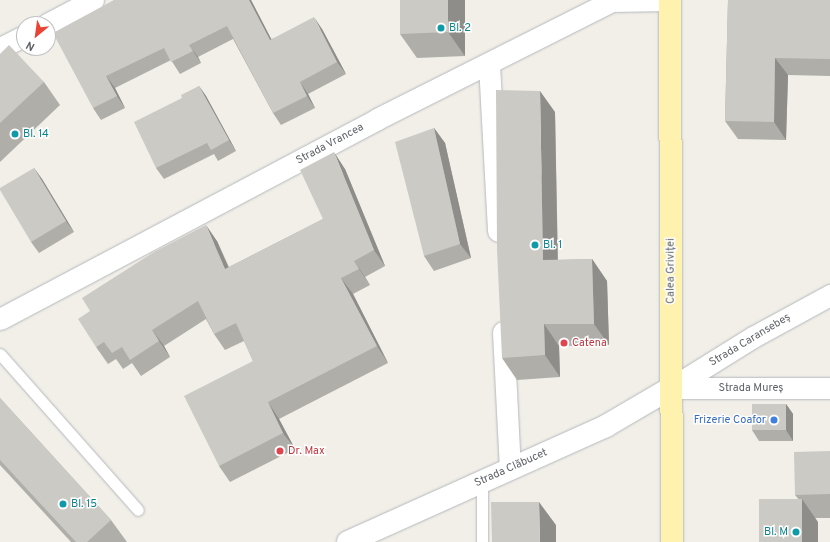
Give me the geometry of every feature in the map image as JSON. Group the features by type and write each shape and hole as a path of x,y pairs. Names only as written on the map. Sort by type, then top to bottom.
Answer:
{"main road":[{"name":"Calea Griviței","path":"670,0 672,542"}],"street":[{"path":"56,19 93,0"},
{"name":"Strada Vrancea","path":"0,319 377,119 612,1 670,0"},
{"path":"0,48 16,40"},
{"path":"489,64 499,254"},
{"name":"Strada Caransebeș","path":"671,388 753,337 830,295"},
{"path":"502,310 510,468"},
{"name":"Strada Mureș","path":"671,388 830,388"},
{"name":"Strada Clăbucet","path":"348,542 482,480 606,426 671,388"}],"lane":[{"path":"0,354 138,510"},
{"path":"482,480 482,542"}],"building":[{"path":"114,0 249,0 270,40 314,17 337,62 300,82 307,96 273,113 227,26 189,45 193,51 171,62 164,48 106,76 117,96 93,108 56,39 56,31"},
{"path":"400,0 448,0 448,32 400,34"},
{"path":"728,0 830,0 830,59 775,58 774,122 725,121"},
{"path":"9,45 16,52 16,56 19,56 44,82 0,123 0,54"},
{"path":"199,86 229,140 211,150 207,143 156,168 134,122 182,98 181,95"},
{"path":"496,90 540,91 543,260 592,259 594,324 544,324 545,355 502,358 497,249"},
{"path":"434,128 460,244 424,256 395,142"},
{"path":"334,152 374,250 354,261 359,269 341,278 377,346 268,402 283,433 219,466 184,396 253,361 236,323 214,334 198,301 152,330 159,341 130,360 122,347 112,353 104,342 96,347 78,319 90,311 82,298 154,252 206,225 225,269 323,219 300,170"},
{"path":"34,168 66,221 31,242 0,188"},
{"name":"Bl. 15","path":"0,398 111,520 87,542 76,542 0,460"},
{"path":"752,404 786,404 786,430 752,430"},
{"path":"830,451 830,494 795,495 794,452"},
{"path":"759,499 802,499 802,542 759,542"},
{"path":"491,502 539,502 540,542 492,542"}],"place":[{"name":"Bl. 2","path":"441,28"},
{"name":"Bl. 14","path":"15,134"},
{"name":"Bl. 1","path":"535,245"},
{"name":"Catena","path":"564,343"},
{"name":"Frizerie Coafor","path":"774,420"},
{"name":"Dr. Max","path":"280,451"},
{"name":"Bl. 15","path":"63,504"},
{"name":"Bl. M","path":"796,532"}]}
